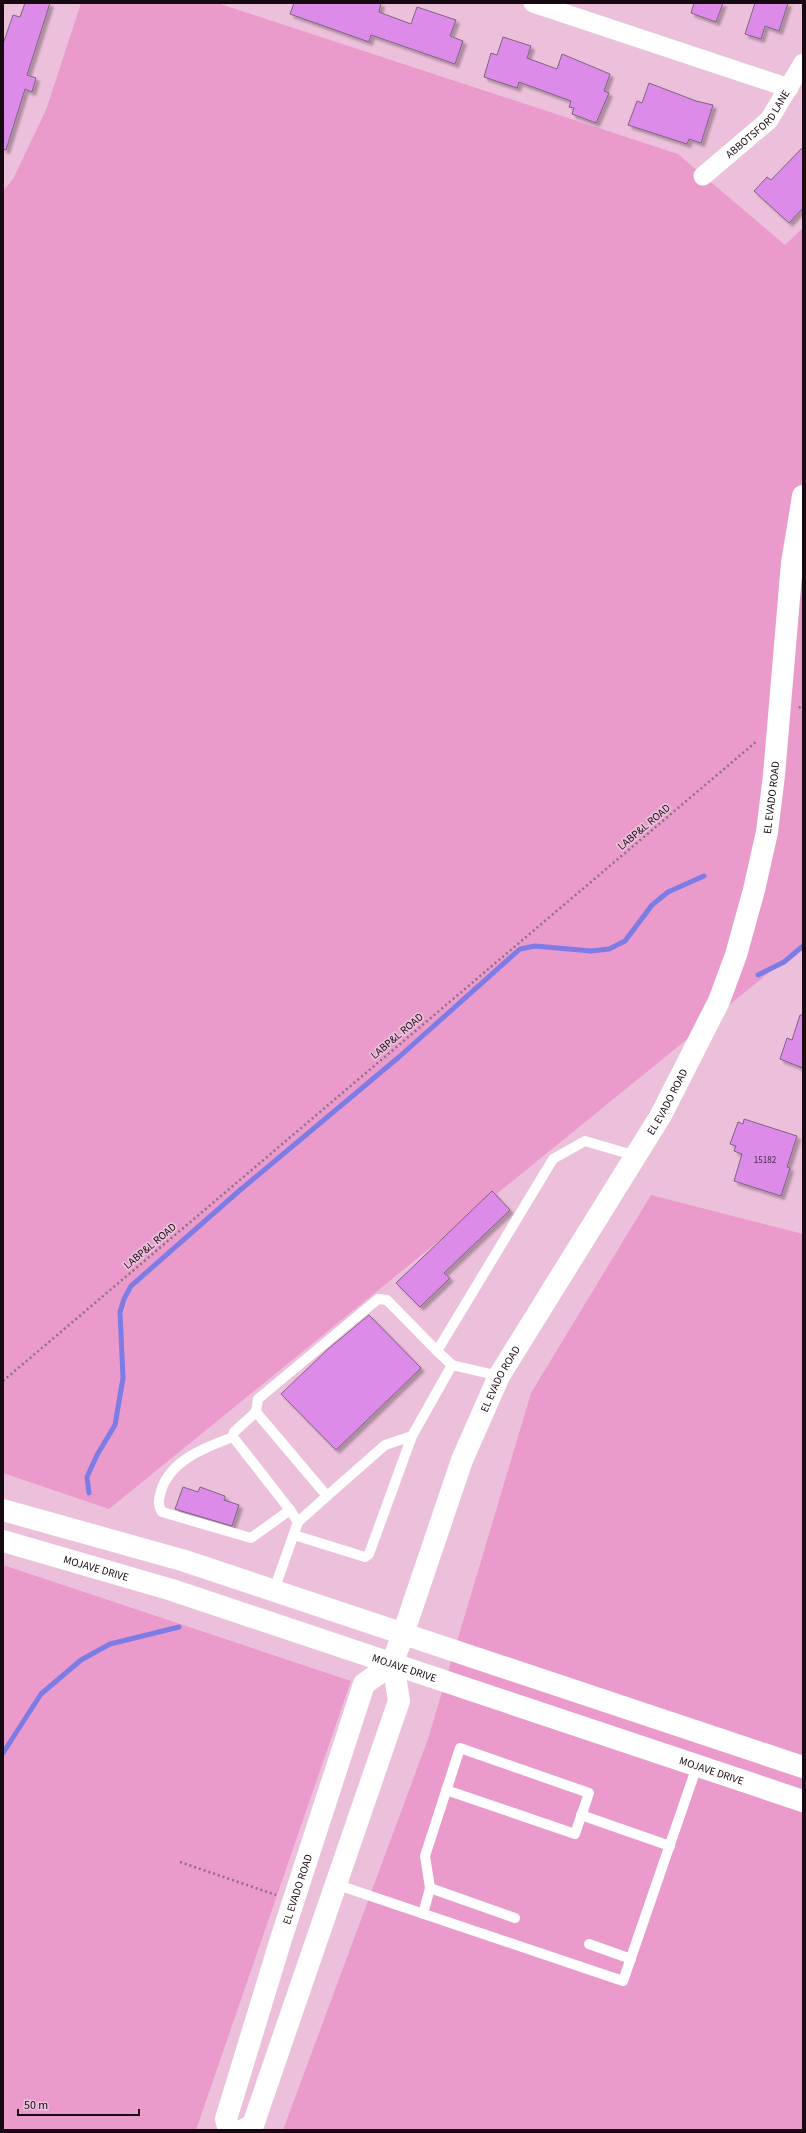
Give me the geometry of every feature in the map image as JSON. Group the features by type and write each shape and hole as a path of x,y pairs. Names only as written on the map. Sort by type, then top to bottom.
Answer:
{"main road":[{"name":"EL EVADO ROAD","path":"243,2130 253,2125 399,1701 398,1648 462,1460 499,1376 661,1115 719,1002 736,955 754,890 767,832 779,723 792,563 803,496"},
{"name":"MOJAVE DRIVE","path":"3,1510 185,1561 274,1590 398,1648 697,1766 803,1802"},
{"name":"MOJAVE DRIVE","path":"3,1541 172,1590 398,1648 708,1736 803,1767"},
{"name":"EL EVADO ROAD","path":"229,2130 226,2119 293,1901 364,1684 398,1648"},
{"path":"697,1766 708,1736"},
{"path":"280,2044 268,2040 265,2035 292,1956 281,1939"}],"street":[{"path":"533,3 789,88"},
{"name":"ABBOTSFORD LANE","path":"702,176 769,120 803,63"}],"lane":[{"path":"437,1351 553,1159 585,1141 636,1156"},
{"path":"233,1437 234,1432 256,1412 258,1399 378,1299 387,1300 452,1365 499,1376"},
{"path":"294,1535 365,1557 369,1554 412,1436 452,1365"},
{"path":"256,1412 327,1496"},
{"path":"274,1590 298,1522 385,1445 412,1436"},
{"path":"233,1437 298,1522"},
{"path":"233,1437 200,1450 167,1476 159,1499 159,1506 162,1512 251,1538 290,1510"},
{"path":"423,1914 430,1888 424,1856 446,1790 460,1748 512,1771 558,1788 589,1793 575,1834 547,1821 501,1805 446,1790"},
{"path":"335,1884 623,1981 697,1766"},
{"path":"581,1815 670,1846"},
{"path":"430,1888 515,1918"},
{"path":"589,1944 631,1959"}],"path":[{"name":"LABP&L ROAD","path":"3,1381 803,704"},
{"path":"180,1862 293,1901"}],"shaded area":[{"path":"81,3 217,3 678,154 785,245 803,228 803,945 109,1509 3,1473 3,191 13,179 46,110"},
{"path":"651,1195 803,1234 803,2130 283,2130 428,1739 531,1393"},
{"path":"3,1565 351,1681 196,2130 3,2130"}],"building":[{"path":"25,3 50,3 27,75 36,78 32,92 25,89 6,150 3,149 3,44 13,15 20,17"},
{"path":"294,3 381,3 379,12 411,24 417,7 456,20 450,36 463,41 455,64 371,35 369,42 290,14"},
{"path":"694,3 723,3 716,22 691,13"},
{"path":"755,3 788,3 779,31 765,26 761,39 745,34"},
{"path":"503,37 531,46 527,58 557,69 562,54 610,74 604,91 609,93 596,123 572,114 574,108 569,107 571,101 519,82 517,88 484,77 491,53 497,55"},
{"path":"649,83 696,101 713,105 701,143 689,139 687,144 628,125 637,101 642,103"},
{"path":"803,147 803,208 789,223 754,191 767,177 771,180"},
{"path":"800,1015 803,1015 803,1068 780,1059 787,1038 792,1040"},
{"path":"744,1119 797,1136 787,1167 790,1168 781,1196 734,1181 742,1154 734,1151 736,1146 730,1144 738,1122 743,1124"},
{"path":"492,1191 510,1210 444,1273 450,1278 420,1307 396,1283"},
{"path":"369,1315 421,1368 336,1450 281,1394 328,1349"},
{"path":"183,1487 198,1492 200,1487 225,1496 224,1500 239,1505 232,1526 175,1509"}],"waterway":[{"path":"89,1493 87,1477 97,1455 115,1425 123,1378 120,1312 124,1299 131,1286 239,1191 399,1057 520,949 535,946 591,951 609,949 625,941 652,905 668,892 704,876"},
{"path":"758,975 784,962 803,946"},
{"path":"3,1753 41,1694 81,1660 110,1644 179,1627"}]}
